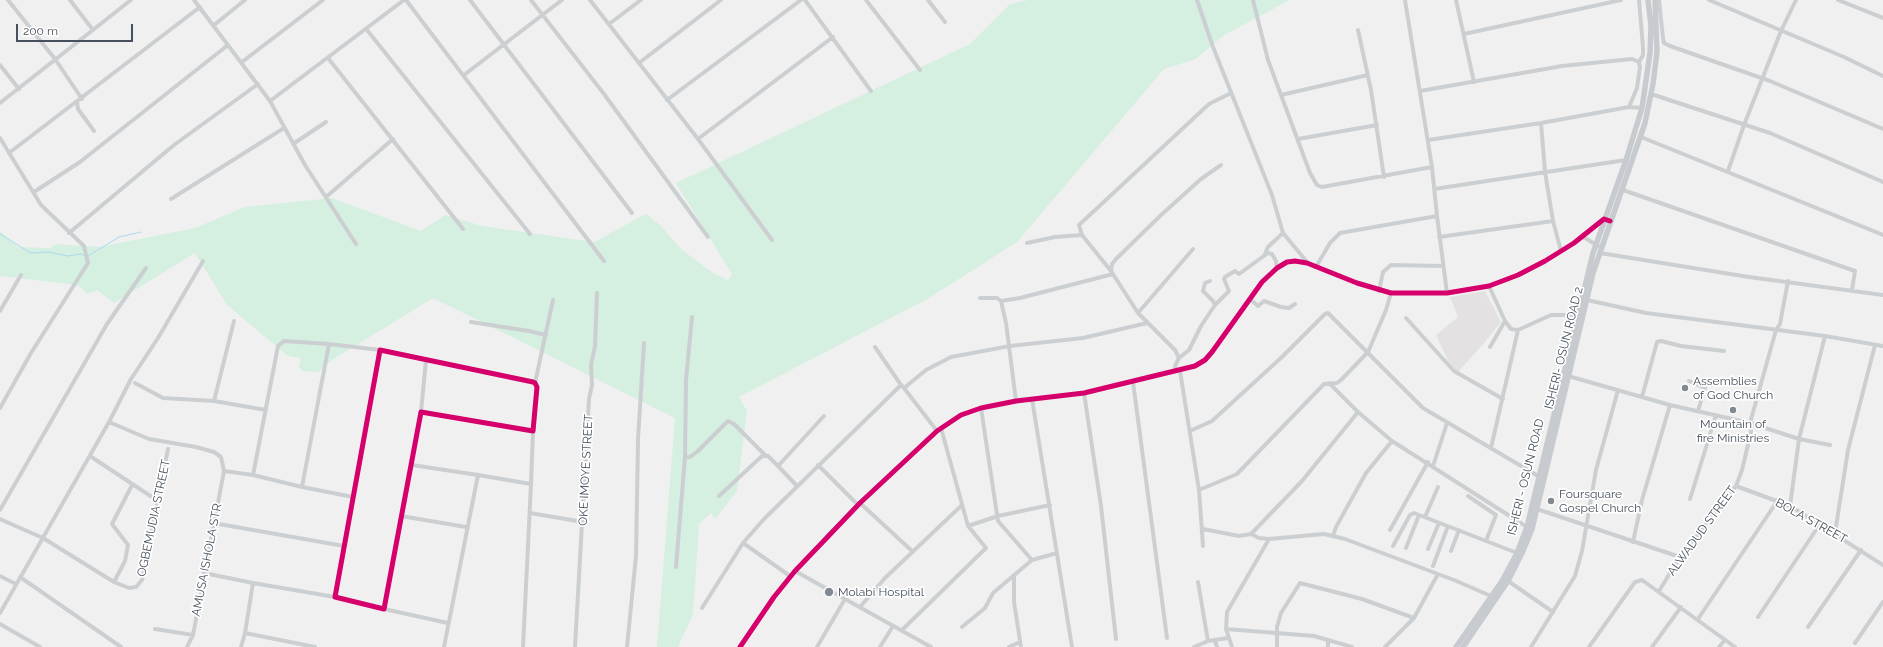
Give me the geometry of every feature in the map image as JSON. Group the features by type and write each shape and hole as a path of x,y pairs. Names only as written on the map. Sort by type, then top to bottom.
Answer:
{"main road":[{"name":"ISHERI - OSUN ROAD","path":"1456,647 1502,581 1517,553 1526,527 1595,245 1626,160 1642,108 1648,74 1651,26 1648,0"},
{"name":"ISHERI- OSUN ROAD 2","path":"1463,647 1508,581 1527,542 1537,509 1586,300 1600,250 1641,137 1651,94 1657,41 1655,0"}],"street":[{"path":"8,0 54,59 82,99"},
{"path":"70,0 93,30"},
{"path":"0,103 54,59 132,0"},
{"path":"194,0 270,101 293,144 356,244"},
{"path":"214,25 245,0"},
{"path":"242,62 323,0"},
{"path":"270,101 367,30 405,0 464,75 604,261"},
{"path":"470,0 632,213"},
{"path":"531,0 604,94 708,237"},
{"path":"464,75 562,0"},
{"path":"590,0 698,139 772,240"},
{"path":"609,24 641,0"},
{"path":"639,63 721,0"},
{"path":"668,100 801,0"},
{"path":"805,0 833,36 871,90"},
{"path":"866,0 920,70"},
{"path":"928,0 945,22"},
{"path":"1197,0 1231,93 1272,195 1283,233 1307,263"},
{"path":"1253,0 1263,42 1310,173 1317,185 1322,187 1432,167"},
{"path":"1405,0 1432,167 1442,266 1447,294"},
{"path":"1456,0 1474,82"},
{"path":"1464,34 1620,0"},
{"path":"1629,108 1637,88 1639,62 1643,55 1639,0"},
{"path":"1660,0 1664,43 1763,78 1883,129"},
{"path":"1709,0 1844,57 1883,76"},
{"path":"1728,171 1744,125 1781,31 1796,0"},
{"path":"1838,0 1883,18"},
{"path":"9,153 82,99 200,7"},
{"path":"367,30 530,234"},
{"path":"1358,30 1377,125 1384,176"},
{"path":"698,139 833,36"},
{"path":"34,192 80,162 228,45"},
{"path":"328,58 463,229"},
{"path":"1420,91 1562,66 1611,60 1632,59 1639,62"},
{"path":"0,65 19,89"},
{"path":"1282,95 1368,75"},
{"path":"69,233 174,145 258,84"},
{"path":"1179,358 1175,350 1147,324 1138,313 1112,273 1082,235 1079,225 1209,104 1231,93"},
{"path":"1651,94 1770,133 1883,182"},
{"path":"77,102 78,110 94,131"},
{"path":"1428,140 1629,108 1642,108"},
{"path":"293,144 326,122"},
{"path":"1541,123 1545,172 1553,222 1560,251"},
{"path":"1298,139 1377,125"},
{"path":"171,199 284,128"},
{"path":"1641,137 1883,235"},
{"path":"0,138 41,205 84,246 87,258 87,267 76,281 32,352 0,408"},
{"path":"326,197 392,139"},
{"path":"1434,189 1626,160"},
{"path":"1112,273 1112,264 1116,259 1201,179 1221,165"},
{"path":"1623,190 1853,270 1856,273 1852,290"},
{"path":"1316,267 1330,243 1340,233 1437,216"},
{"path":"740,647 790,576 859,504 939,430 961,415 980,408 1016,401 1084,393 1195,366 1205,360 1229,330 1262,282 1277,268 1287,262 1295,261 1307,263 1380,291 1391,293 1447,294 1489,286 1518,274 1560,251 1604,219 1610,221"},
{"path":"1439,237 1553,222"},
{"path":"1203,546 1199,490 1190,431 1178,371 1175,366 1179,358 1189,350 1214,305 1229,291 1224,279 1225,277 1235,271 1239,274 1265,254 1268,247 1283,233"},
{"path":"1026,243 1055,237 1082,235"},
{"path":"1582,236 1600,250 1749,277 1788,281 1883,295"},
{"path":"1138,313 1193,249"},
{"path":"1265,254 1272,254 1276,261 1277,268"},
{"path":"0,613 90,456 134,374 158,338 203,261"},
{"path":"1380,291 1383,272 1391,265 1442,266"},
{"path":"0,510 107,324 146,268"},
{"path":"980,298 997,298 1002,301 1112,273"},
{"path":"0,311 21,275"},
{"path":"1210,281 1205,283 1203,291 1213,301 1214,305"},
{"name":"ALWADUD STREET","path":"1659,591 1680,557 1736,486 1742,470 1751,432 1750,423 1776,330 1781,319 1788,281"},
{"path":"1489,286 1505,322 1511,329 1518,330 1551,315 1578,315"},
{"name":"OKE IMOYE STREET","path":"575,647 589,399 592,385 591,365 595,349 597,293"},
{"path":"1199,490 1237,474 1324,384 1337,383 1341,380 1368,352 1386,310 1391,293"},
{"path":"1250,299 1258,306 1264,301 1289,308 1295,304"},
{"path":"523,647 535,383 553,300"},
{"path":"1586,300 1646,312 1825,336 1883,346"},
{"path":"1002,301 1010,346 1016,401"},
{"path":"1190,431 1212,421 1282,357 1325,314 1332,316 1423,408 1442,417 1447,422 1538,476"},
{"path":"676,567 685,457 686,380 692,317"},
{"path":"1406,318 1454,371 1503,399"},
{"path":"214,401 234,321"},
{"path":"471,322 546,335"},
{"path":"1490,347 1505,322"},
{"path":"702,608 744,543 797,486 903,386 926,370 951,357 1010,346 1083,338 1147,324"},
{"path":"1491,448 1518,330"},
{"path":"1790,506 1799,439 1825,336"},
{"path":"1642,397 1657,342 1661,341 1681,346 1724,351"},
{"path":"253,475 277,349 280,343 296,342 329,344 380,350 535,383"},
{"path":"627,647 636,556 638,439 644,343"},
{"path":"302,487 329,344"},
{"path":"1835,533 1848,450 1875,344"},
{"path":"875,347 903,386 939,430 968,526 985,546 985,550 902,630"},
{"path":"335,597 380,350"},
{"path":"384,609 421,412 426,360"},
{"path":"1568,376 1670,405 1750,423 1799,439 1830,445"},
{"path":"1689,381 1705,388 1698,411"},
{"path":"1133,382 1167,638"},
{"path":"135,383 163,398 214,401 266,410"},
{"path":"1329,383 1358,412 1392,441 1428,462 1526,527"},
{"path":"1531,647 1575,576 1582,551 1596,470 1618,390"},
{"path":"1084,393 1101,506 1116,639"},
{"path":"1032,399 1072,647"},
{"path":"1632,542 1642,500 1670,405"},
{"path":"980,408 1000,524 1032,560"},
{"path":"421,412 534,431"},
{"path":"1251,534 1302,481 1358,412"},
{"path":"1690,499 1716,415"},
{"path":"778,466 824,416"},
{"path":"685,457 690,457 698,451 728,421 734,424 797,486"},
{"path":"109,422 149,439 196,447 218,454 221,457 224,471 253,475 302,487 353,496"},
{"path":"1433,466 1447,422"},
{"path":"1333,536 1366,473 1392,441"},
{"name":"OGBEMUDIA STREET","path":"114,582 133,588 142,580 168,448"},
{"path":"719,496 762,456 765,455"},
{"path":"90,456 158,501"},
{"path":"1390,530 1428,462"},
{"path":"412,465 531,484"},
{"path":"818,465 912,552"},
{"name":"AMUSA ISHOLA STR","path":"186,647 193,634 224,471"},
{"path":"444,647 466,527 478,475"},
{"path":"0,519 43,538 114,582 125,561 128,545 112,524 132,485"},
{"name":"BOLA STREET","path":"1736,486 1778,500 1790,506 1835,533 1883,565"},
{"path":"1425,517 1438,488"},
{"path":"1468,496 1496,515 1486,541"},
{"path":"1698,619 1778,500"},
{"path":"860,607 885,578 962,505"},
{"path":"968,526 998,516 1050,505"},
{"path":"1537,509 1680,557"},
{"path":"530,513 583,522"},
{"path":"1393,546 1410,514 1414,513 1517,553"},
{"path":"1406,548 1419,515"},
{"path":"401,516 466,527"},
{"path":"213,523 344,546"},
{"path":"1428,548 1439,523"},
{"path":"1758,617 1820,524"},
{"path":"1433,566 1448,526"},
{"path":"1203,530 1239,536 1251,534 1259,538 1270,539 1324,534 1333,536 1345,539 1438,574 1491,596"},
{"path":"1451,551 1459,530"},
{"path":"1232,647 1226,629 1227,612 1270,539"},
{"path":"744,543 790,576"},
{"path":"1808,627 1861,550"},
{"path":"962,627 984,608 993,593 1032,560 1057,553"},
{"path":"795,571 931,647"},
{"path":"204,573 335,597 448,622"},
{"path":"1385,647 1414,618 1438,574"},
{"path":"0,576 16,584"},
{"path":"1009,647 1021,645 1014,602 1014,576"},
{"path":"20,577 121,647"},
{"path":"1589,647 1635,582 1642,580 1736,647"},
{"path":"1508,581 1553,612"},
{"path":"1198,582 1208,641"},
{"path":"241,647 245,633 253,583"},
{"path":"1277,647 1277,627 1281,613 1300,583 1362,599 1414,618"},
{"path":"817,647 845,599"},
{"path":"1855,643 1883,602"},
{"path":"1652,647 1681,607"},
{"path":"0,624 40,647"},
{"path":"880,647 893,626"},
{"path":"155,628 193,634"},
{"path":"1226,629 1314,636 1352,647"},
{"path":"245,633 315,647"},
{"path":"1194,647 1208,641 1228,638"},
{"path":"1328,640 1328,647"},
{"path":"1719,647 1725,640"},
{"path":"1215,641 1217,647"}],"shaded area":[{"path":"1485,291 1501,322 1458,372 1448,361 1436,335 1458,317 1450,297"}],"green space":[{"path":"1028,0 1290,0 1224,35 1196,59 1164,69 1017,242 929,298 739,397 747,411 737,491 715,519 711,513 699,524 693,614 678,647 657,647 675,418 433,298 332,360 318,372 303,371 299,367 301,358 288,356 227,305 195,253 114,303 97,290 88,294 78,285 0,276 0,231 18,247 50,248 56,244 99,247 195,228 245,207 332,198 421,231 445,215 482,226 594,242 646,214 660,225 681,249 713,273 728,280 732,274 676,183 970,44 1010,4"}],"waterway":[{"path":"88,256 119,237 141,232"},
{"path":"0,234 31,253 48,252 68,256 81,254 85,256"}],"cycle path":[{"path":"740,647 774,597 795,571 860,503 937,431 961,415 981,408 1016,401 1084,393 1195,366 1205,360 1212,352 1262,282 1277,268 1287,262 1295,261 1307,263 1357,283 1391,293 1447,293 1489,286 1518,275 1545,261 1574,243 1604,219 1610,221"},
{"path":"380,350 533,382 537,387 533,431 421,412 384,609 335,597 380,350"}],"place":[{"name":"Assemblies of God Church","path":"1685,388"},
{"name":"Mountain of fire Ministries","path":"1733,410"},
{"name":"Foursquare Gospel Church","path":"1551,501"},
{"name":"Molabi Hospital","path":"829,592"}]}
